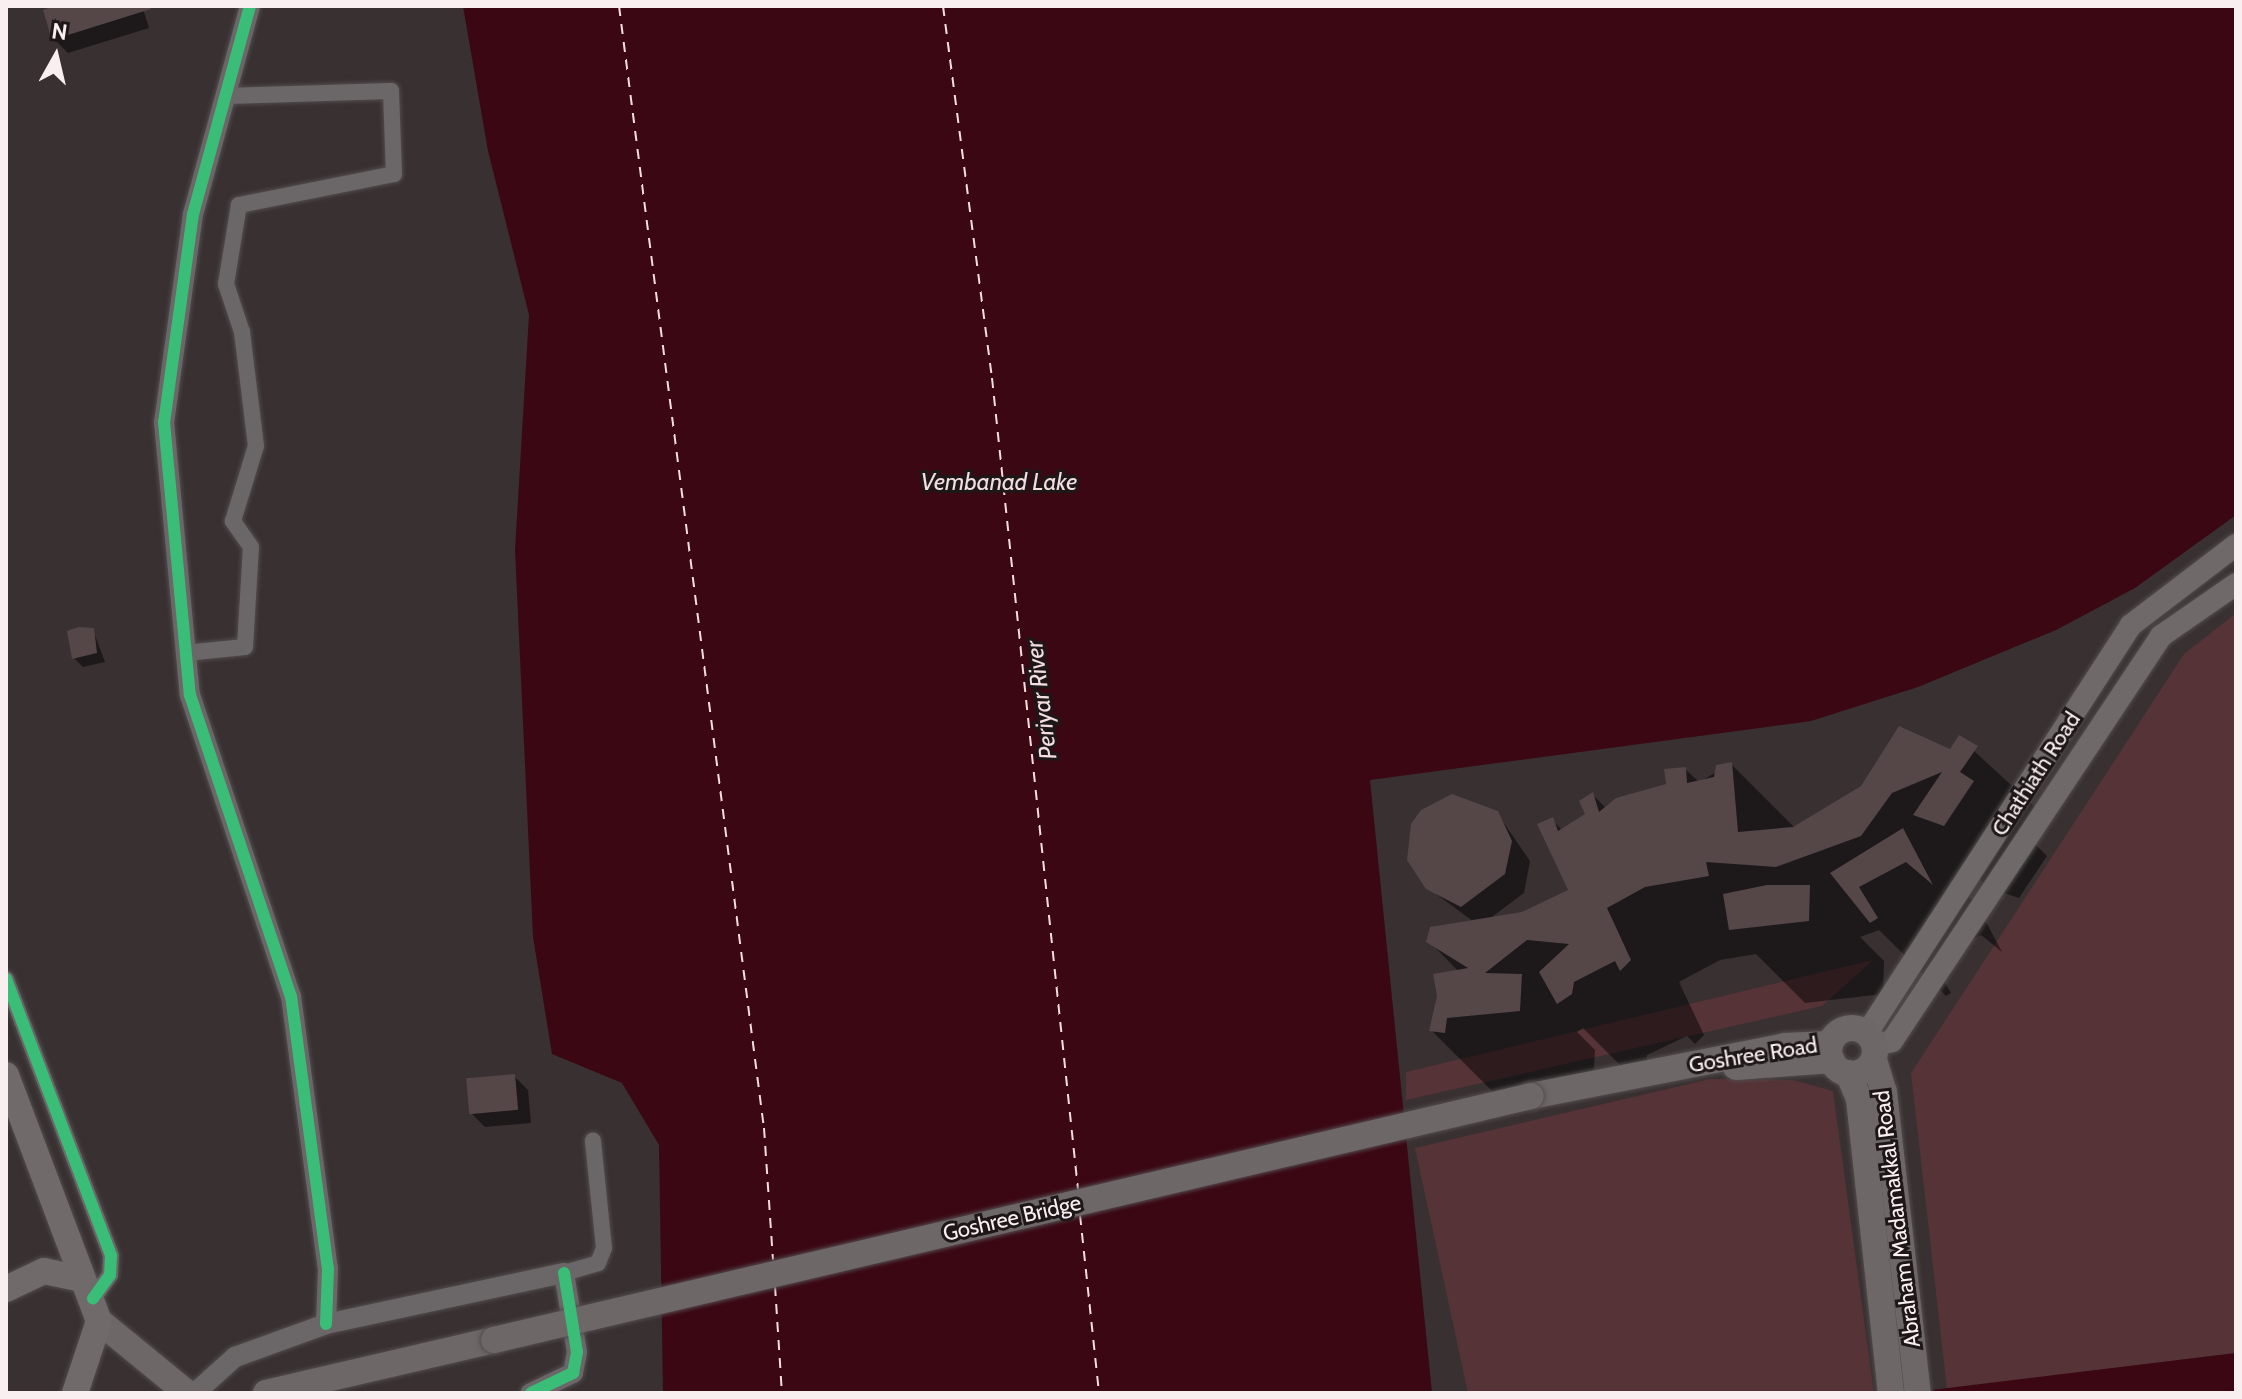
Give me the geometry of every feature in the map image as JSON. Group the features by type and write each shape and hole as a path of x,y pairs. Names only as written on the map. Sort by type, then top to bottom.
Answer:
{"highway":[{"path":"6,1075 91,1300 75,1393"},
{"path":"6,1289 44,1271 91,1300"}],"main road":[{"name":"Chathiath Road","path":"1877,1045 2131,625 2236,545"},
{"name":"Chathiath Road","path":"1877,1045 2161,636 2236,584"},
{"path":"1837,1059 1846,1028 1877,1045"},
{"path":"1837,1059 1877,1045"},
{"name":"Abraham Madamakkal Road","path":"1877,1045 1917,1386"},
{"name":"Abraham Madamakkal Road","path":"1837,1059 1859,1099 1890,1387"},
{"name":"Goshree Road","path":"1531,1096 1677,1067 1837,1059"},
{"name":"Goshree Bridge","path":"266,1393 1531,1096"},
{"path":"91,1300 187,1393"}],"street":[{"path":"250,6 193,214 164,422 190,695 291,996 328,1269 326,1324"},
{"path":"186,653 245,647 251,547 233,521 256,446 242,332 226,284 239,205 394,174 391,91 226,96"},
{"path":"6,979 111,1256 110,1275 91,1300"},
{"path":"195,1393 235,1357 326,1324 598,1263 604,1248 593,1141"},
{"path":"531,1393 573,1373 577,1352 564,1273"}],"shaded area":[{"path":"2236,613 2236,1353 1947,1389 1911,1073 2184,654"},
{"path":"1873,960 1822,1006 1406,1100 1406,1072"},
{"path":"1710,1079 1793,1080 1833,1091 1874,1393 1468,1393 1415,1148"}],"water":[{"name":"Vembanad Lake","path":"463,6 2236,6 2236,515 2135,588 2056,630 1918,687 1811,721 1370,780 1432,1393 663,1393 659,1145 622,1083 552,1054 533,937 515,550 529,315 488,151"},
{"path":"2236,1353 2236,1391 2223,1393 1907,1393"}],"building":[{"path":"54,6 150,6 151,9 52,40 43,10"},
{"path":"79,627 94,628 97,653 72,659 67,631"},
{"path":"1899,726 1950,749 1959,735 1978,746 1960,772 1974,781 1944,826 1913,815 1942,772 1892,793 1861,836 1776,867 1706,862 1709,876 1645,887 1607,908 1631,960 1620,971 1615,961 1574,982 1572,994 1557,1004 1539,972 1569,944 1527,940 1485,973 1522,974 1520,1011 1447,1018 1445,1033 1429,1031 1437,996 1433,974 1468,968 1426,942 1430,927 1522,912 1568,890 1537,824 1553,817 1558,831 1585,814 1579,801 1593,792 1599,812 1616,798 1666,784 1664,769 1686,767 1687,783 1714,777 1716,765 1732,762 1738,832 1793,827 1861,786"},
{"path":"1452,794 1498,811 1512,841 1505,874 1461,907 1426,889 1407,860 1411,824 1421,810"},
{"path":"1903,828 1933,885 1906,862 1859,887 1878,918 1870,923 1830,873"},
{"path":"1767,885 1810,885 1809,921 1729,930 1723,894"},
{"path":"515,1074 518,1110 469,1114 466,1078"}],"ferry route":[{"path":"619,6 764,1128 773,1260"},
{"path":"943,6 992,378 1078,1189"},
{"path":"1080,1215 1099,1393"},
{"path":"775,1286 782,1393"}],"cycle path":[{"path":"250,6 193,214 164,422 190,695 291,996 328,1269 326,1324"},
{"path":"6,979 111,1256 110,1275 93,1298"},
{"path":"531,1393 573,1373 577,1352 564,1273"}],"water label":[{"name":"Periyar River","path":"1041,700"}]}
